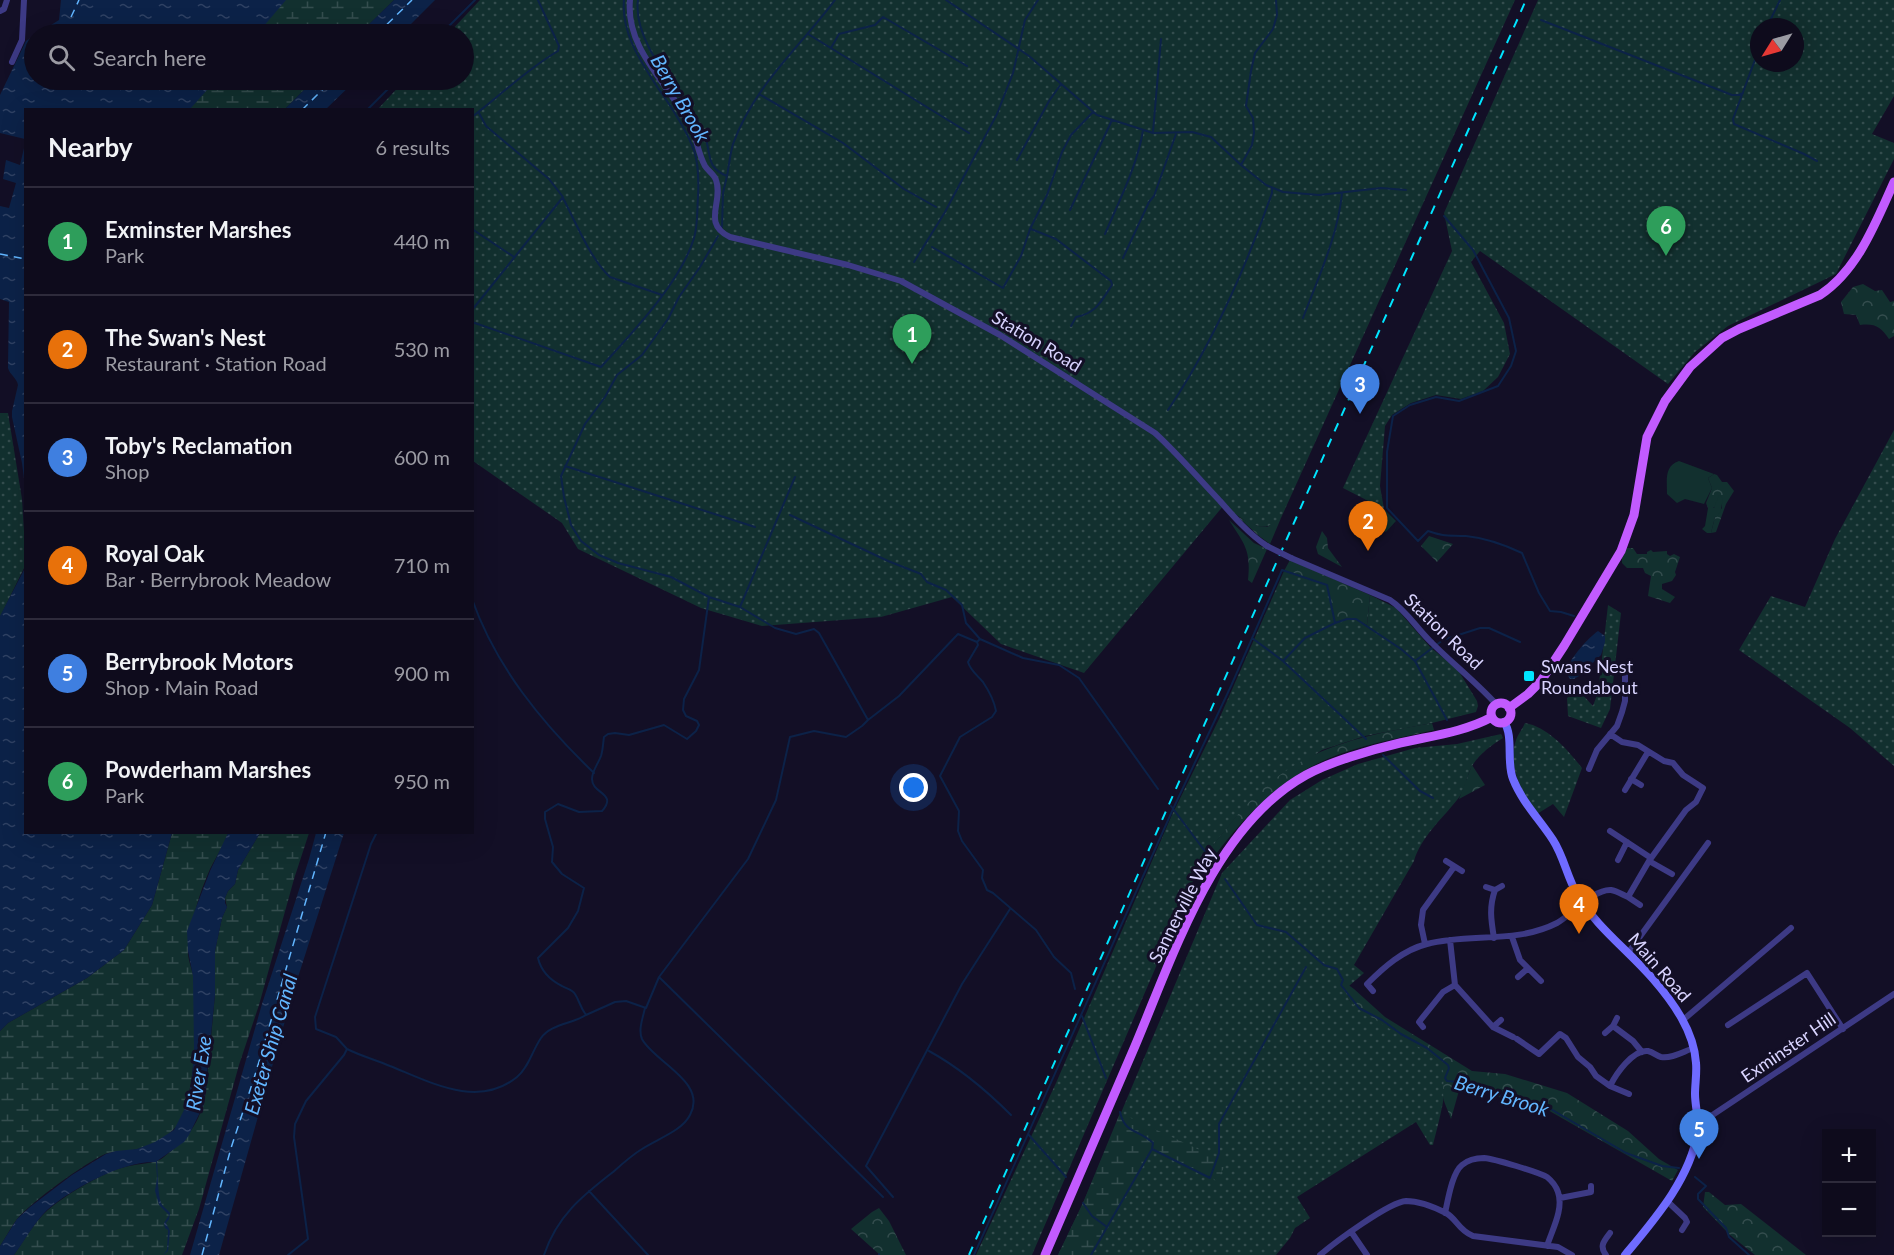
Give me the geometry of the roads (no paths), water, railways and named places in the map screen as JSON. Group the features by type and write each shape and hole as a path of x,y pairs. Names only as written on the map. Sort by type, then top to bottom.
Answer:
{"main road":[{"path":"1509,708 1541,681 1577,626 1620,551 1634,515 1647,437 1665,401 1690,367 1722,338 1820,295 1832,287 1845,273 1858,253 1877,220 1894,182"},
{"path":"1502,703 1509,708 1509,717 1504,722 1496,721 1492,717 1492,709 1496,704 1502,703"},
{"name":"Sannerville Way","path":"1045,1255 1190,916 1217,867 1249,822 1281,793 1322,767 1395,744 1455,732 1492,717"}],"street":[{"path":"0,11 4,9 7,0"},
{"path":"12,62 22,40 24,0"},
{"name":"Station Road","path":"630,0 632,21 647,62 690,124 703,162 716,180 715,213 719,231 730,237 901,281 1000,335 1155,433 1176,452 1257,540 1292,558 1390,600 1400,607 1432,643 1483,689 1496,704"},
{"path":"1589,769 1597,750 1617,726 1625,701 1625,667"},
{"name":"Main Road","path":"1504,722 1509,734 1509,766 1517,789 1554,840 1570,881 1603,929 1652,978 1669,999 1683,1020 1694,1048 1698,1122 1693,1155 1667,1201 1625,1255"},
{"path":"1610,735 1673,763 1683,775 1703,788 1696,802 1686,810 1650,859 1628,897"},
{"path":"1625,790 1648,752"},
{"path":"1631,779 1641,784"},
{"path":"1610,831 1672,874"},
{"path":"1618,860 1627,842"},
{"path":"1628,953 1708,843"},
{"path":"1446,861 1462,871"},
{"path":"1425,944 1421,926 1423,910 1454,867"},
{"path":"1494,938 1490,917 1492,899 1496,890 1502,886"},
{"path":"1486,887 1496,890"},
{"path":"1373,991 1366,984 1396,958 1425,944 1450,940 1512,937 1558,922 1583,903 1608,890 1615,890 1640,905"},
{"path":"1683,1020 1791,928"},
{"path":"1512,937 1520,960 1541,981"},
{"path":"1450,940 1455,985 1493,1027 1539,1054 1543,1063"},
{"path":"1518,977 1527,969"},
{"path":"1728,1025 1807,973 1843,1029"},
{"path":"1413,1017 1421,1024 1443,992 1455,985"},
{"name":"Exminster Hill","path":"1698,1122 1705,1120 1894,994"},
{"path":"1605,1033 1613,1026 1617,1018"},
{"path":"1493,1027 1501,1020"},
{"path":"1613,1026 1633,1041 1641,1052"},
{"path":"1554,1028 1566,1038 1578,1057 1590,1067 1596,1076 1610,1086 1629,1094"},
{"path":"1539,1054 1560,1034"},
{"path":"1610,1086 1621,1068 1641,1052 1649,1051 1660,1057 1694,1048"},
{"path":"1445,1213 1456,1172 1461,1165 1470,1160 1484,1158 1542,1175 1552,1181 1560,1198 1558,1213 1547,1246"},
{"path":"1560,1198 1591,1191"},
{"path":"1320,1255 1395,1204 1404,1201 1416,1202 1445,1213 1465,1233 1473,1236 1547,1246 1564,1250 1572,1255"},
{"path":"1667,1201 1684,1215 1689,1224 1682,1230"},
{"path":"1352,1233 1367,1255"},
{"path":"1606,1255 1602,1250 1602,1245 1610,1233"}],"water":[{"path":"61,0 286,0 266,24 53,24 59,20"},
{"path":"394,0 435,0 411,24 369,24"},
{"path":"24,45 24,90 207,90 191,108 24,108 24,139 0,133 0,95"},
{"path":"304,90 346,90 327,108 286,108"},
{"path":"24,148 24,478 12,417 18,385 8,368 9,302 0,299 0,206 9,208 16,183 3,179 6,160 20,165"},
{"path":"24,570 24,834 172,834 152,905 124,950 87,978 8,1023 0,1031 0,616"},
{"path":"1598,631 1605,636 1601,655 1579,676 1570,679 1567,671 1571,660"},
{"name":"River Exe","path":"228,834 259,834 238,870 235,884 225,898 227,907 222,918 215,951 215,995 204,1104 184,1142 157,1161 161,1202 170,1213 166,1223 170,1231 168,1251 163,1255 167,1250 168,1230 164,1223 169,1215 159,1205 155,1191 156,1162 114,1171 70,1193 42,1215 14,1255 0,1255 0,1246 17,1219 72,1175 106,1154 137,1149 155,1142 174,1130 187,1104 192,1081 193,976 187,931 210,871"},
{"name":"Exeter Ship Canal","path":"316,834 344,834 292,996 219,1255 190,1255 262,1004"}],"waterway":[{"path":"451,24 475,0"},
{"path":"474,115 525,74 558,51 559,46 538,0"},
{"path":"474,323 601,367 654,306 688,255 697,223 696,156 688,136 634,47 626,24 624,0"},
{"name":"Berry Brook","path":"638,0 638,16 649,48 703,130 713,166 727,176 723,193 722,227"},
{"path":"727,176 733,144 753,104 778,68 835,0"},
{"path":"946,0 1029,56 1097,115 1153,133 1192,132 1211,137 1266,185 1283,192 1319,195 1381,188 1406,190"},
{"path":"914,262 945,212 997,114 1013,73 1025,20 1038,0"},
{"path":"1241,165 1252,145 1254,133 1253,118 1246,106 1251,71 1255,53 1273,29 1277,15 1276,0"},
{"path":"1771,18 1780,0"},
{"path":"831,48 839,34 875,25 883,17 967,66"},
{"path":"1541,20 1732,95 1743,93"},
{"path":"808,34 969,133"},
{"path":"1153,132 1161,39"},
{"path":"1750,72 1733,119 1734,124 1817,161"},
{"path":"1017,160 1049,101 1061,84"},
{"path":"369,108 387,90"},
{"path":"759,94 843,143 904,189 936,207"},
{"path":"932,247 1003,288 1021,256 1030,229 1047,195 1062,152 1071,135 1093,112"},
{"path":"474,308 563,197 549,179 486,126 479,113"},
{"path":"1070,210 1112,120"},
{"path":"1105,234 1132,169 1143,130"},
{"path":"1123,258 1154,196 1176,134"},
{"path":"1168,410 1199,359 1227,305 1262,221 1272,188"},
{"path":"1303,318 1332,241 1342,193"},
{"path":"563,198 590,251 610,277 662,295"},
{"path":"1444,216 1473,250 1509,318 1516,351 1511,366 1498,386 1459,401 1436,397 1410,405 1393,416 1387,452 1387,508 1418,541 1428,531 1443,535 1481,538 1522,553 1539,593 1550,611 1574,616"},
{"path":"1031,229 1056,239 1111,281 1112,285 1098,306 1089,313 1076,317 1071,326"},
{"path":"474,230 514,257"},
{"path":"718,236 679,297 668,319 642,355 617,375 605,397 585,424 561,476 571,525 581,541 599,555 618,563 671,577 709,597 740,607 775,628 796,634 814,629 819,633 868,720 899,696 958,634 977,642 980,639 1023,658 1059,665 1079,678 1158,789"},
{"path":"565,466 755,527"},
{"path":"740,607 795,477"},
{"path":"790,515 921,574 927,582 946,590 962,605 966,623 980,639"},
{"path":"974,1255 1282,570 1327,585 1335,623"},
{"path":"709,597 699,670 684,699 683,710 686,716 697,721 699,725 696,731 687,739 664,725 629,735 608,734 604,737 602,754 592,779 596,788 606,797 606,805 602,811 579,812 558,804 545,812 553,847 552,862 562,874 584,888 578,911 568,928 538,958 541,967 550,978 574,992 586,1015 615,1002 626,1001 646,1008 659,977 883,1197"},
{"path":"474,604 494,648 522,693 556,734 594,773"},
{"path":"1283,661 1305,638 1335,623 1356,619 1415,661 1447,720"},
{"path":"1415,661 1443,640 1480,628 1489,628 1520,642"},
{"path":"1252,638 1283,661 1366,739"},
{"path":"977,642 978,645 968,662 993,699 996,711 992,717 960,737 940,776 959,811 958,831 962,841 983,870 982,878 987,890 1036,930 1054,957 1071,973 1075,989"},
{"path":"659,977 748,859 776,800 790,737 814,731 846,737 868,720"},
{"path":"1383,755 1420,791 1433,798"},
{"path":"1171,806 1207,854"},
{"path":"288,1255 308,1239 294,1137 295,1124 306,1101 347,1049 336,1037 316,1029 315,1017 376,834"},
{"name":"Berry Brook","path":"1225,879 1257,925 1286,932 1324,965 1337,969 1343,980 1341,985 1359,1008 1427,1048 1448,1065 1445,1078 1447,1081 1460,1082 1472,1087 1482,1086 1515,1101 1549,1108 1626,1153 1662,1166 1679,1168"},
{"path":"893,1197 866,1166 962,984 1010,909"},
{"path":"1152,1149 1210,1178 1219,1153 1219,1124 1306,967"},
{"path":"544,1255 549,1241 563,1218 581,1199 635,1154 681,1126 690,1115 694,1103 692,1092 677,1073 648,1048 642,1039 641,1028 645,1008"},
{"path":"347,1049 437,1085 470,1092 486,1091 502,1086 517,1077 545,1033 586,1015"},
{"path":"1082,1016 1106,1078"},
{"path":"929,1051 972,1080 1011,1115"},
{"path":"1091,1255 1152,1149 1153,1143 1129,1128 1120,1112"},
{"path":"1028,1134 1066,1177"},
{"name":"Berry Brook","path":"1695,1177 1706,1186 1698,1194 1698,1199 1726,1228 1729,1237 1749,1255"},
{"path":"589,1191 648,1255"},
{"path":"1083,1203 1092,1216 1107,1227"}],"railway":[{"path":"969,1255 1526,0"}],"place":[{"name":"Powderham Marshes","path":"1666,256"},
{"name":"Exminster Marshes","path":"912,364"},
{"name":"Toby's Reclamation","path":"1360,414"},
{"name":"The Swan's Nest","path":"1368,551"},
{"name":"Swans Nest Roundabout","path":"1529,676"},
{"name":"Royal Oak","path":"1579,934"},
{"name":"Berrybrook Motors","path":"1699,1159"}]}
